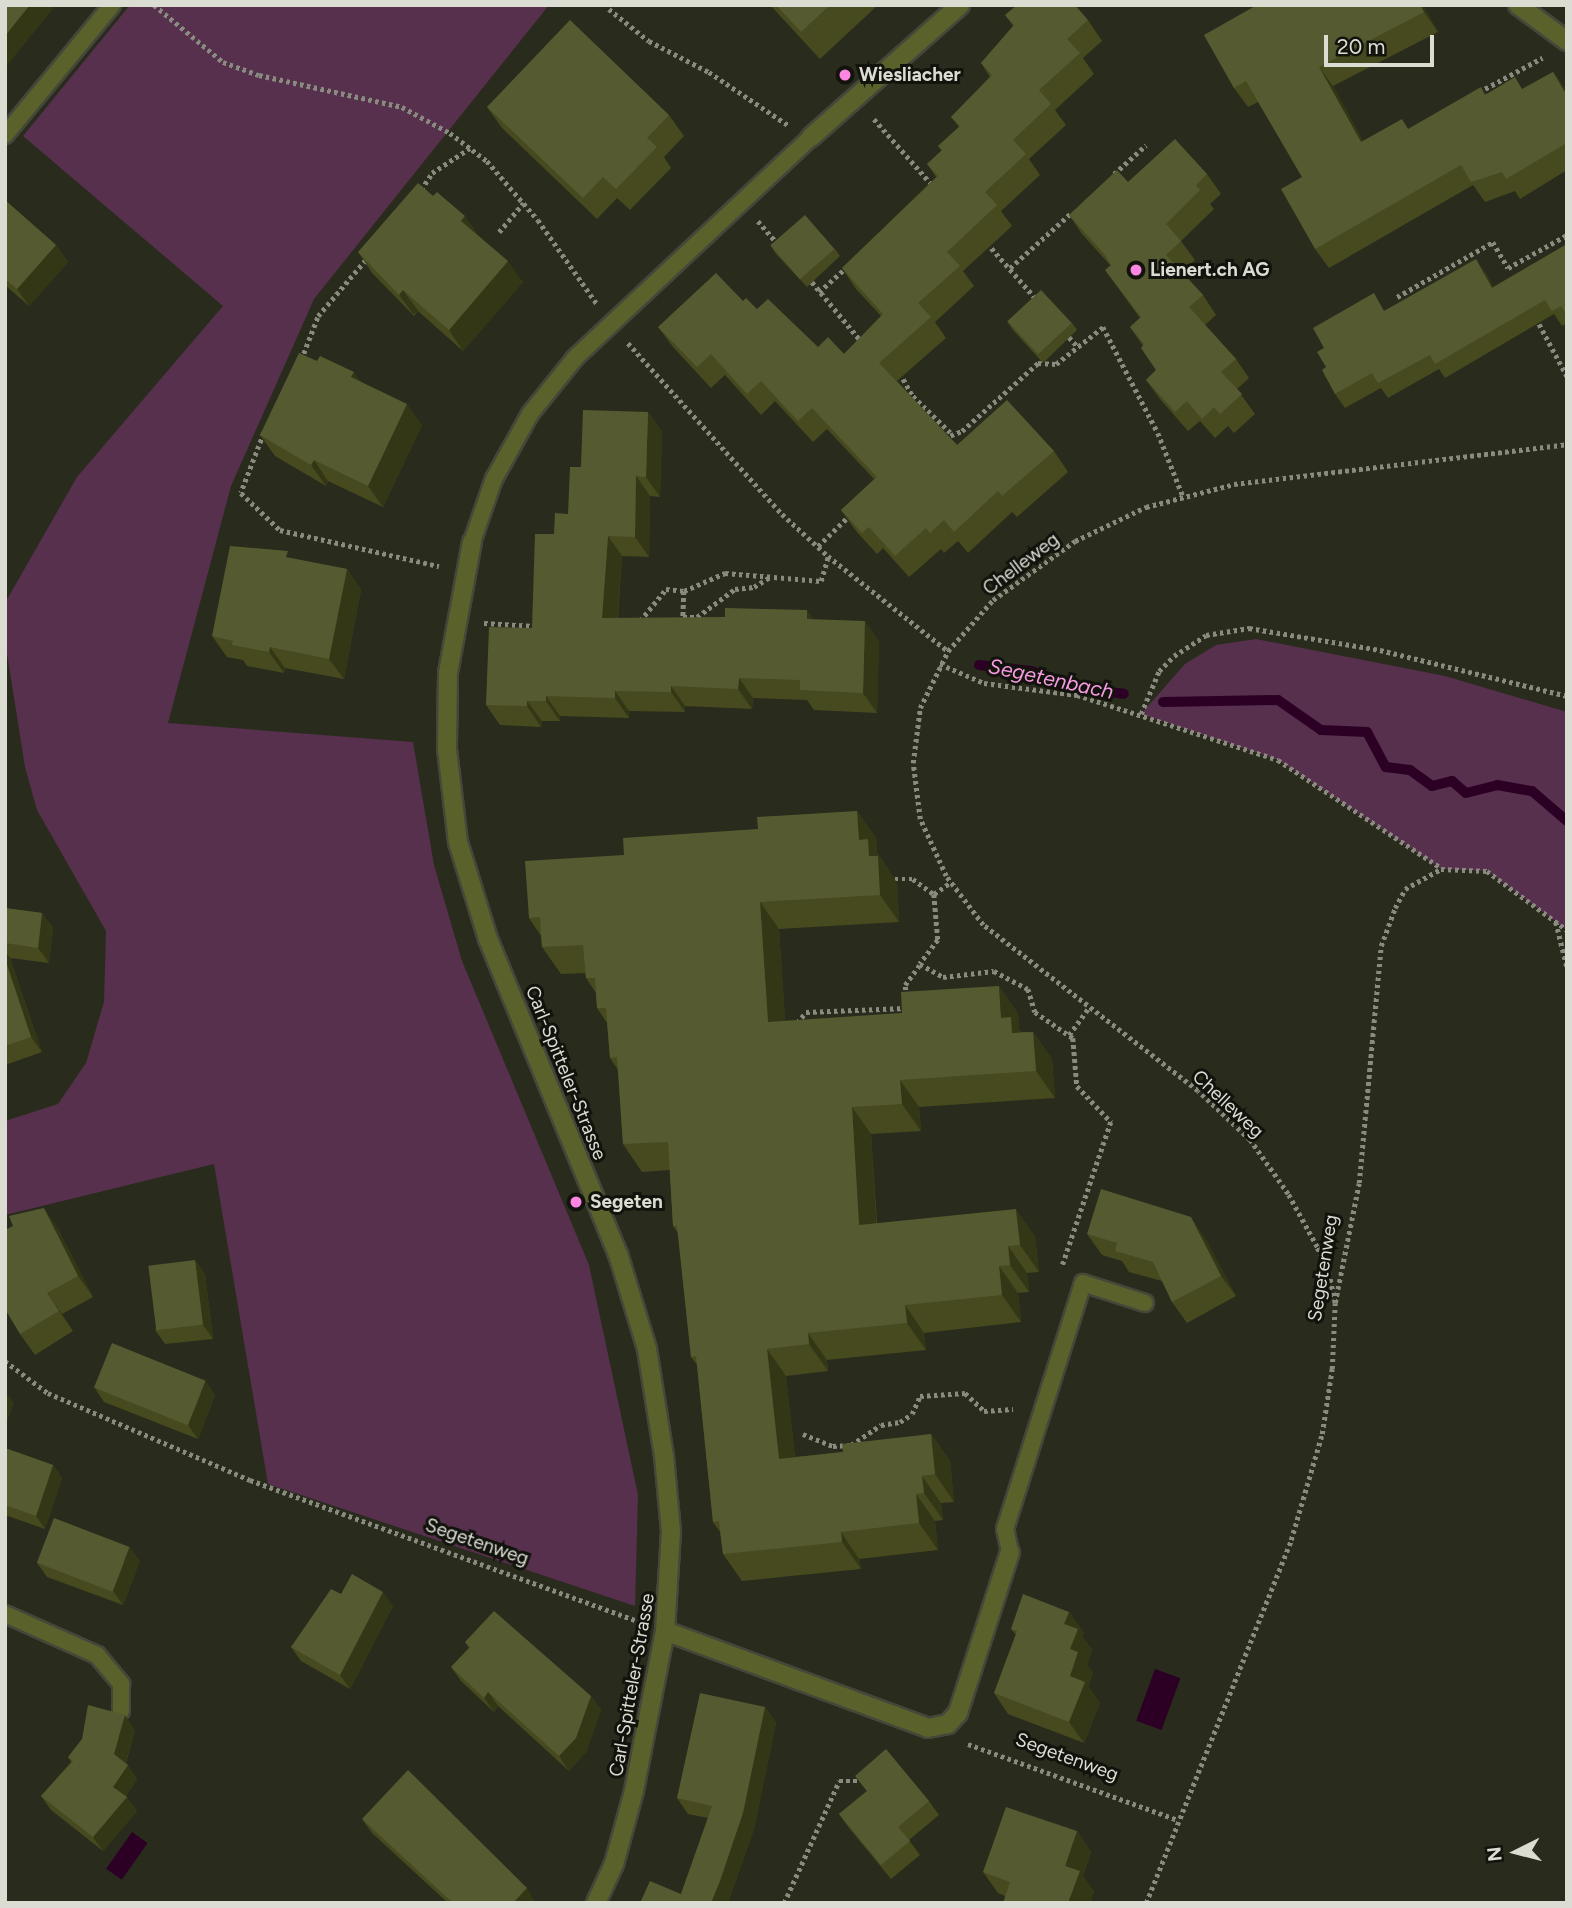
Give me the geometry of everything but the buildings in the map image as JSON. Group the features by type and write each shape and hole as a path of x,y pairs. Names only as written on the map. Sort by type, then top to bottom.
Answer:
{"street":[{"path":"811,137 960,5"},
{"path":"1518,5 1564,38"},
{"name":"Carl-Spitteler-Strasse","path":"472,542 448,674 448,773 458,842 488,939 618,1254 647,1349 671,1531 666,1631 634,1791 614,1864 596,1903"},
{"path":"666,1631 928,1728 948,1724 958,1713 1010,1552"}],"lane":[{"path":"5,135 112,5"},
{"path":"472,542 494,479 530,414 609,322 811,137"},
{"path":"1010,1552 1005,1529 1083,1283 1145,1303"},
{"path":"5,1614 97,1655 121,1684 121,1711"}],"path":[{"path":"154,5 223,62 259,75 402,107 487,160 523,203 609,322 782,513 828,556 948,651"},
{"path":"609,9 649,41 709,72 747,101 811,137"},
{"path":"1472,96 1545,56 1564,38"},
{"path":"855,97 935,187 925,196"},
{"path":"1110,178 1146,145"},
{"path":"419,193 432,173 470,148"},
{"path":"741,202 782,248"},
{"path":"499,232 523,203"},
{"path":"1010,268 1073,211"},
{"path":"1508,268 1567,235"},
{"path":"982,238 1039,303"},
{"path":"1397,297 1493,242 1514,279"},
{"path":"295,374 318,316 371,254"},
{"path":"819,292 858,257"},
{"path":"812,282 865,346"},
{"path":"1533,312 1567,376"},
{"path":"941,440 950,432 962,431 1038,363 1056,364 1103,327 1158,433 1184,496"},
{"path":"1069,337 1077,346"},
{"path":"890,368 899,372 913,396 950,432"},
{"path":"268,427 256,447 241,493 280,530 466,572"},
{"name":"Chelleweg","path":"1335,1303 1328,1270 1317,1247 1288,1194 1250,1140 1198,1091 983,925 951,883 920,819 913,763 920,708 948,651 993,600 1075,541 1146,507 1234,484 1567,443"},
{"path":"818,546 856,510"},
{"path":"634,624 643,620 666,589 684,591 725,573 821,581 828,556"},
{"path":"684,591 683,617 697,617 735,589 754,587 770,576"},
{"path":"515,625 546,627"},
{"path":"1141,714 1159,671 1174,656 1206,635 1249,628 1380,650 1567,696"},
{"path":"940,664 984,682 1077,695 1278,760 1441,869 1487,871 1567,930"},
{"name":"Segetenweg","path":"1146,1903 1291,1540 1321,1434 1332,1369 1335,1303 1359,1183 1381,946 1405,890 1441,869"},
{"path":"797,1034 797,1025 806,1012 907,1008 905,985 938,940 934,894 913,879 895,879"},
{"path":"934,894 951,883"},
{"path":"1556,921 1567,968"},
{"path":"920,964 943,977 994,971 1028,989 1035,1012 1073,1038 1077,1086 1111,1122 1058,1279"},
{"path":"1069,1035 1089,1007"},
{"name":"Segetenweg","path":"5,1361 48,1393 250,1480 666,1631"},
{"path":"803,1434 833,1446 850,1444 881,1425 912,1414 920,1396 965,1393 984,1411 1013,1409"},
{"path":"1009,1422 1018,1396"},
{"name":"Segetenweg","path":"948,1724 966,1743 1178,1820"},
{"path":"783,1903 839,1781 864,1781 873,1773"}],"shaded area":[{"path":"130,5 549,5 314,299 231,486 168,723 413,742 434,865 462,961 589,1265 638,1495 635,1606 268,1484 214,1164 5,1215 5,1121 58,1104 86,1063 104,1002 106,931 37,810 25,767 5,641 5,603 77,477 223,306 23,136"},
{"path":"1256,639 1445,676 1567,712 1567,930 1487,871 1441,869 1278,760 1141,714 1185,664 1216,645"},
{"path":"1155,1669 1180,1678 1162,1730 1136,1721"},
{"path":"132,1832 148,1843 122,1880 106,1869"}],"waterway":[{"name":"Segetenbach","path":"979,665 1031,671 1085,689 1124,694"},
{"name":"Segetenbach","path":"1163,702 1278,700 1321,730 1367,732 1386,767 1410,770 1432,786 1452,781 1466,793 1497,785 1532,791 1567,821"}],"place":[{"name":"Wiesliacher","path":"845,75"},
{"name":"Lienert.ch AG","path":"1136,270"},
{"name":"Segeten","path":"576,1202"}]}
